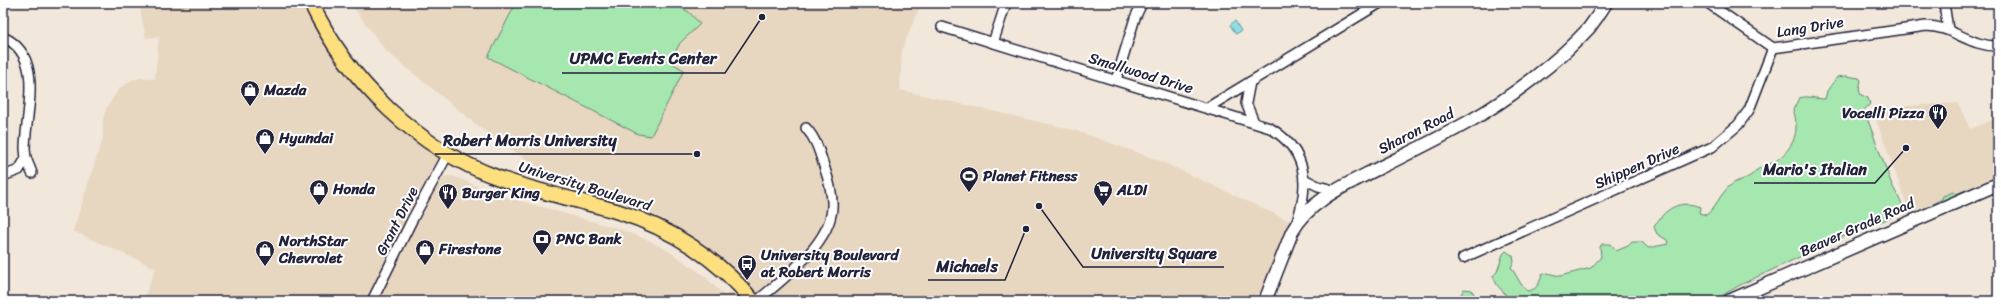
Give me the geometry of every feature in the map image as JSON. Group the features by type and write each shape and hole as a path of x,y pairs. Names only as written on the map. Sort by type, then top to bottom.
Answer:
{"main road":[{"name":"University Boulevard","path":"301,3 331,55 366,99 403,133 446,158 477,179 509,191 617,221 647,232 678,248 706,268 741,301"},
{"name":"University Boulevard","path":"311,3 339,51 368,87 406,124 446,158 498,178 618,212 666,231 709,258 737,282 753,301"}],"street":[{"path":"993,44 1006,3"},
{"path":"1116,80 1135,18 1142,3"},
{"path":"1207,108 1380,3"},
{"name":"Sharon Road","path":"1266,301 1286,246 1296,224 1314,206 1337,191 1471,121 1512,93 1561,55 1589,27 1606,3"},
{"name":"Lang Drive","path":"1708,3 1773,48 1913,26 1932,26 1948,30 1977,44 1998,46"},
{"path":"1944,3 1948,30"},
{"name":"Smallwood Drive","path":"942,27 993,44 1116,80 1270,128 1290,144 1300,161 1304,179 1302,203 1296,224"},
{"path":"3,37 15,45 27,64 30,79 25,140 26,158 32,173"},
{"name":"Shippen Drive","path":"1463,258 1712,147 1730,133 1746,114 1773,48"},
{"path":"1250,82 1246,103 1254,122"},
{"path":"757,301 812,250 828,227 832,209 828,179 815,138 806,128"},
{"path":"3,176 19,170 26,158"},
{"name":"Grant Drive","path":"372,301 412,220 446,158"},
{"path":"1304,179 1318,186 1337,191"},
{"name":"Beaver Grade Road","path":"1730,301 1998,184"}],"shaded area":[{"path":"139,3 301,3 331,55 370,103 403,133 444,162 372,301 143,301 156,268 73,231 103,138 103,119 106,109 119,89 132,80 141,78 155,79 159,37 146,38"},
{"path":"350,3 921,3 902,49 900,90 1074,130 1158,160 1296,224 1265,301 753,301 760,294 664,219 555,179 482,129 386,51"},
{"path":"1958,103 1970,129 1998,118 1998,175 1910,213 1872,108"},
{"path":"447,176 453,176 496,194 619,229 648,240 670,252 702,274 725,296 731,291 741,301 378,301 430,196 439,181"}],"green space":[{"path":"516,3 548,3 554,6 556,3 672,3 689,12 700,24 680,43 670,62 684,70 651,136 638,134 488,57"},
{"path":"1846,76 1859,78 1861,80 1859,90 1861,95 1868,98 1870,104 1864,110 1892,185 1903,206 1901,210 1893,216 1870,224 1742,284 1719,297 1706,301 1504,301 1506,295 1497,285 1493,276 1497,272 1503,254 1506,251 1513,256 1514,262 1511,267 1527,291 1535,288 1539,284 1542,275 1547,273 1560,276 1591,268 1601,257 1600,247 1602,244 1610,244 1616,251 1628,246 1632,242 1642,242 1648,248 1668,244 1667,240 1657,234 1654,227 1663,215 1673,207 1686,204 1700,207 1699,213 1706,215 1709,213 1727,188 1751,175 1761,167 1774,162 1786,152 1796,133 1793,110 1799,98 1810,97 1825,99 1827,91 1837,77"},
{"path":"1968,189 1968,191 1932,206 1932,204 1942,199 1943,196 1953,192 1956,194"},
{"path":"1464,289 1472,290 1476,300 1480,298 1486,301 1463,301 1460,296"}],"water":[{"path":"1235,21 1241,31 1236,34 1230,25"}],"place":[{"name":"UPMC Events Center","path":"762,17"},
{"name":"Mazda","path":"250,107"},
{"name":"Vocelli Pizza","path":"1938,130"},
{"name":"Mario's Italian","path":"1906,148"},
{"name":"Robert Morris University","path":"697,154"},
{"name":"Hyundai","path":"265,155"},
{"name":"Planet Fitness","path":"969,193"},
{"name":"Honda","path":"319,206"},
{"name":"University Square","path":"1039,206"},
{"name":"ALDI","path":"1103,207"},
{"name":"Burger King","path":"448,210"},
{"name":"Michaels","path":"1026,229"},
{"name":"PNC Bank","path":"542,256"},
{"name":"Firestone","path":"425,266"},
{"name":"NorthStar Chevrolet","path":"265,267"},
{"name":"University Boulevard at Robert Morris","path":"747,281"}]}
